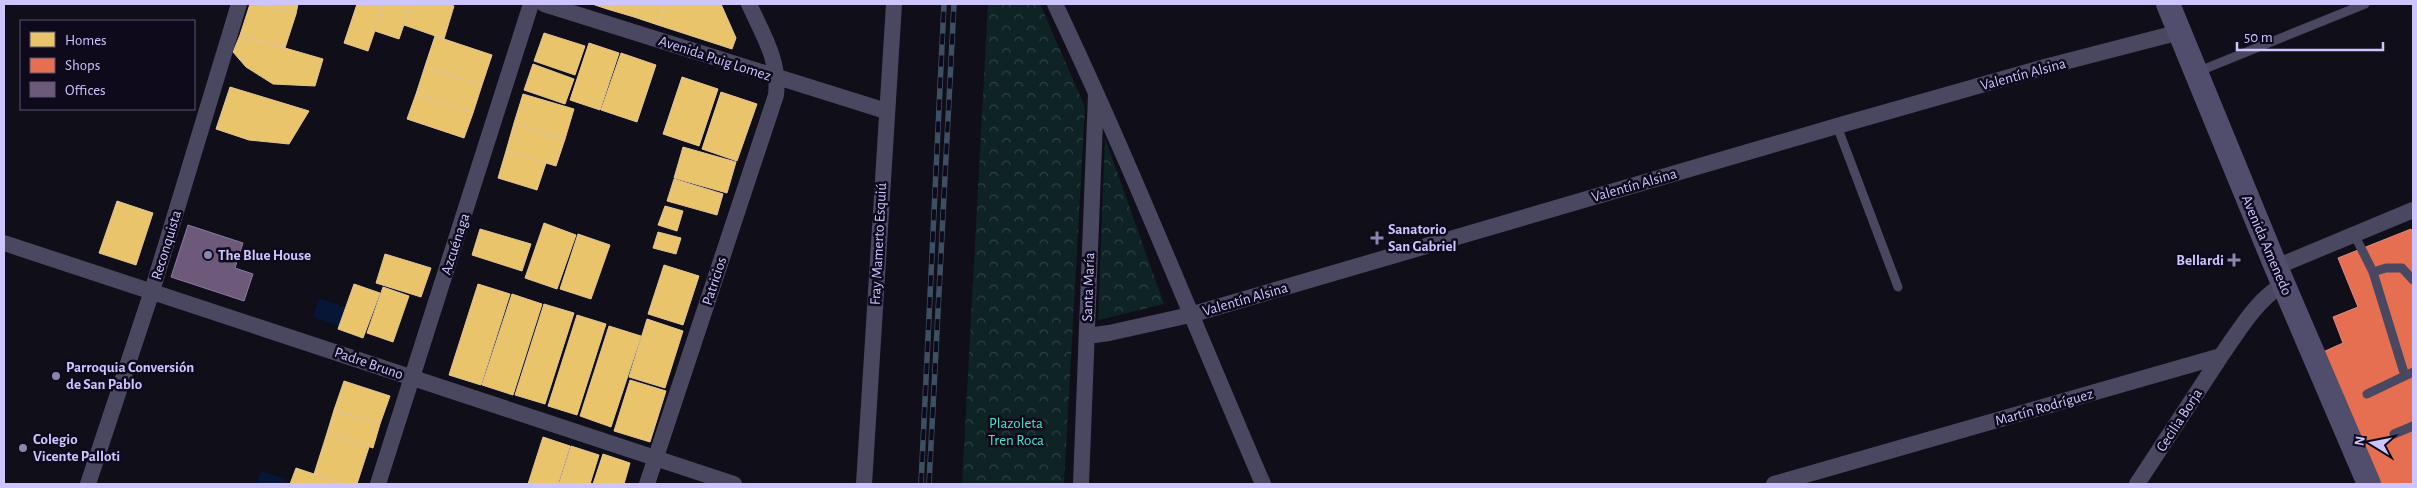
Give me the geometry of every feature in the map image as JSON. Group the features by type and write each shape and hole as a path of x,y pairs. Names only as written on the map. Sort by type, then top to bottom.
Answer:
{"street":[{"name":"Reconquista","path":"88,484 152,291 239,4"},
{"name":"Azcuénaga","path":"378,484 531,4"},
{"name":"Avenida Puig Lomez","path":"544,4 886,111"},
{"path":"750,4 776,63 778,78"},
{"name":"Fray Mamerto Esquiú","path":"864,484 894,4"},
{"path":"1055,4 1096,90 1190,315 1264,484"},
{"name":"Avenida Amenedo","path":"2168,4 2369,484"},
{"name":"Valentín Alsina","path":"1087,336 1109,334 1190,315 1837,126 2041,68 2180,32"},
{"name":"Patricios","path":"647,484 776,95 778,78"},
{"name":"Santa María","path":"1081,484 1096,90"},
{"path":"2221,356 2256,305 2268,294 2280,275 2354,234 2413,210"},
{"name":"Padre Bruno","path":"4,243 734,484"},
{"name":"Martín Rodríguez","path":"1774,484 2221,356"},
{"name":"Cecilia Borja","path":"2137,484 2221,356"}],"lane":[{"path":"2197,72 2365,4"},
{"path":"1837,126 1898,287"},
{"path":"2354,234 2373,272 2409,374 2367,394"},
{"path":"2373,272 2386,268 2402,268 2413,280"},
{"path":"2394,434 2413,426"}],"green space":[{"name":"Plazoleta Tren Roca","path":"988,4 1040,4 1085,107 1064,484 962,484"},
{"path":"1105,138 1164,304 1098,320"}],"water":[{"path":"319,298 345,307 339,326 313,317"},
{"path":"261,471 286,479 284,484 256,484"}],"building: Homes":[{"path":"250,4 263,4 296,14 285,48 240,35"},
{"path":"263,4 298,4 296,14"},
{"path":"357,4 384,4 368,51 344,43"},
{"path":"384,4 411,4 399,39 375,31"},
{"path":"411,4 447,4 454,6 444,39 404,25"},
{"path":"592,4 609,4 607,9"},
{"path":"609,4 638,4 634,17 607,9"},
{"path":"638,4 665,4 658,25 634,17"},
{"path":"665,4 721,4 736,38 732,49 658,25"},
{"path":"544,33 585,46 575,75 534,61"},
{"path":"240,35 323,59 315,86 273,84 246,67 233,52"},
{"path":"435,36 492,55 482,85 425,66"},
{"path":"589,43 619,53 600,110 570,100"},
{"path":"621,53 656,65 637,122 601,110"},
{"path":"533,64 574,79 565,104 524,90"},
{"path":"425,66 482,85 473,113 416,94"},
{"path":"682,77 718,89 699,146 663,134"},
{"path":"230,87 309,111 289,144 249,140 216,129"},
{"path":"721,92 757,104 737,161 702,149"},
{"path":"416,94 473,113 464,138 407,119"},
{"path":"523,94 574,109 565,139 514,123"},
{"path":"514,123 565,139 556,166 506,151"},
{"path":"683,147 736,162 727,193 674,178"},
{"path":"506,151 546,163 537,190 498,178"},
{"path":"674,179 723,194 717,215 667,201"},
{"path":"117,201 153,213 136,265 99,253"},
{"path":"665,206 683,211 677,231 658,225"},
{"path":"544,223 576,235 557,289 525,278"},
{"path":"480,229 531,244 522,271 472,255"},
{"path":"658,232 681,238 676,254 653,248"},
{"path":"578,234 610,245 591,299 560,289"},
{"path":"385,254 431,268 421,297 376,283"},
{"path":"664,265 699,276 683,325 648,314"},
{"path":"354,284 380,293 363,338 338,329"},
{"path":"478,284 510,294 481,385 449,375"},
{"path":"383,287 409,296 393,342 367,333"},
{"path":"512,294 542,304 513,395 482,385"},
{"path":"544,304 574,313 545,404 515,395"},
{"path":"577,315 606,324 577,415 548,406"},
{"path":"647,319 683,331 665,388 629,377"},
{"path":"609,326 641,336 611,427 580,416"},
{"path":"630,380 666,391 650,442 614,431"},
{"path":"344,381 390,396 380,424 334,410"},
{"path":"334,410 380,424 373,448 327,433"},
{"path":"327,433 369,447 357,484 344,484 314,474"},
{"path":"543,437 570,446 558,484 528,484"},
{"path":"571,446 599,455 590,484 559,484"},
{"path":"603,454 630,463 624,484 593,484"},
{"path":"296,468 344,484 290,484"}],"building: Shops":[{"path":"2411,229 2413,235 2413,484 2378,484 2323,352 2343,343 2333,317 2358,307 2338,258"}],"building: Offices":[{"name":"The Blue House","path":"188,225 243,243 235,268 253,274 244,301 171,277"}],"railway":[{"path":"921,484 944,4"},
{"path":"929,484 954,4"}],"place":[{"name":"Sanatorio San Gabriel","path":"1377,238"},
{"name":"The Blue House","path":"208,255"},
{"name":"Bellardi","path":"2234,260"},
{"name":"Parroquia Conversión de San Pablo","path":"56,376"},
{"name":"Colegio Vicente Palloti","path":"23,448"}]}
